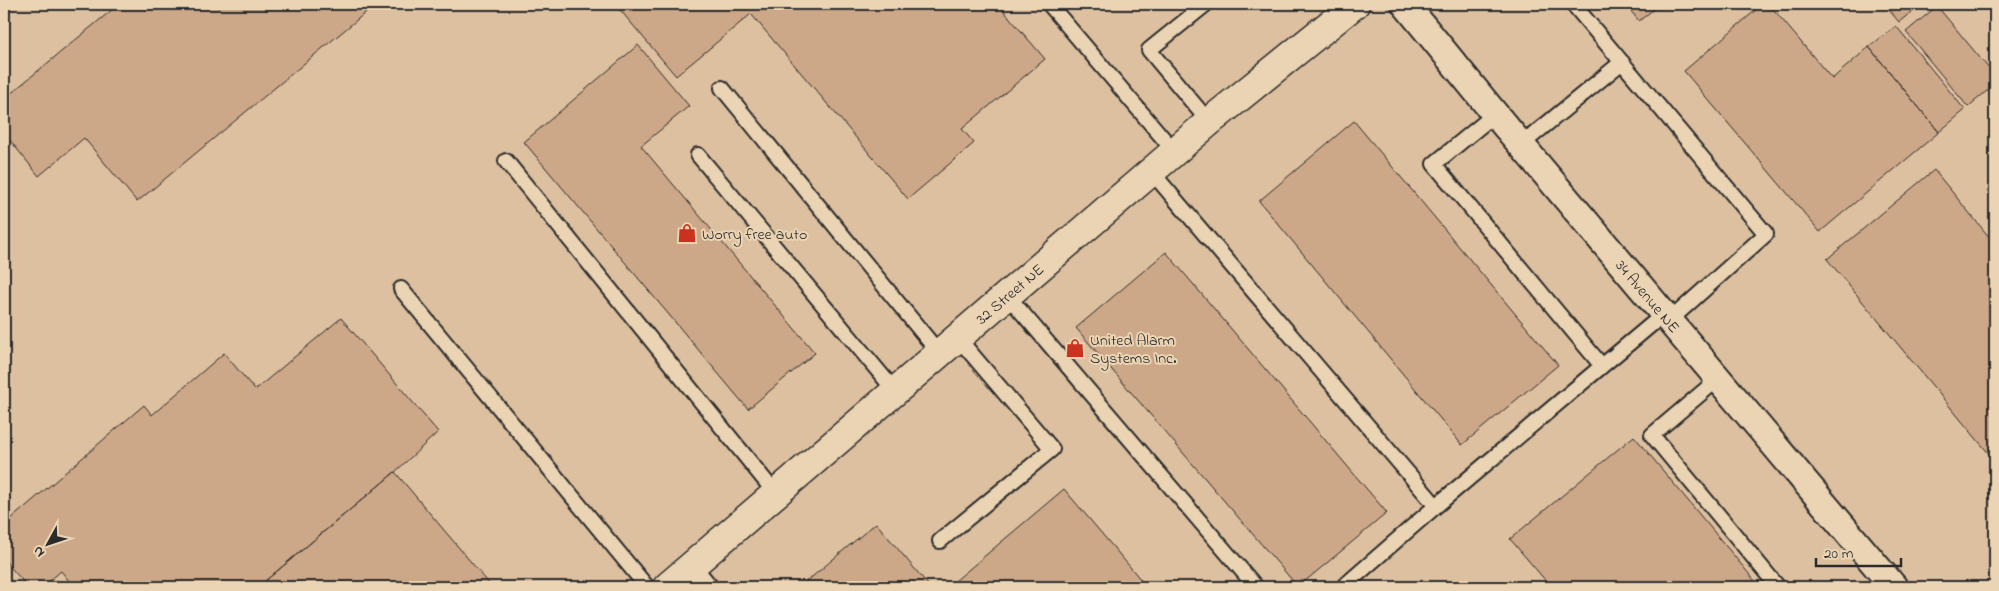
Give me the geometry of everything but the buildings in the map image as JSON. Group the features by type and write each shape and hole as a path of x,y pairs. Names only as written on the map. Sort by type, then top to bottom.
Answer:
{"street":[{"name":"32 Street NE","path":"667,587 1151,171 1355,4"},
{"name":"34 Avenue NE","path":"1405,4 1521,145 1894,587"}],"lane":[{"path":"1049,4 1174,152"},
{"path":"1206,4 1149,50 1209,122"},
{"path":"1343,587 1602,366 1666,317 1766,234 1572,4"},
{"path":"1521,145 1622,62"},
{"path":"722,88 948,346 1052,448 940,541"},
{"path":"1495,114 1434,164 1602,366"},
{"path":"698,155 895,391"},
{"path":"506,160 776,494"},
{"path":"1151,171 1436,506"},
{"path":"401,289 647,587"},
{"path":"1007,295 1256,587"},
{"path":"1718,379 1652,435 1778,587"},
{"path":"693,565 711,587"}],"shaded area":[{"path":"4,4 1995,4 1995,587 4,587"}],"place":[{"name":"Worry free auto","path":"687,233"},
{"name":"United Alarm Systems Inc.","path":"1075,348"}]}
